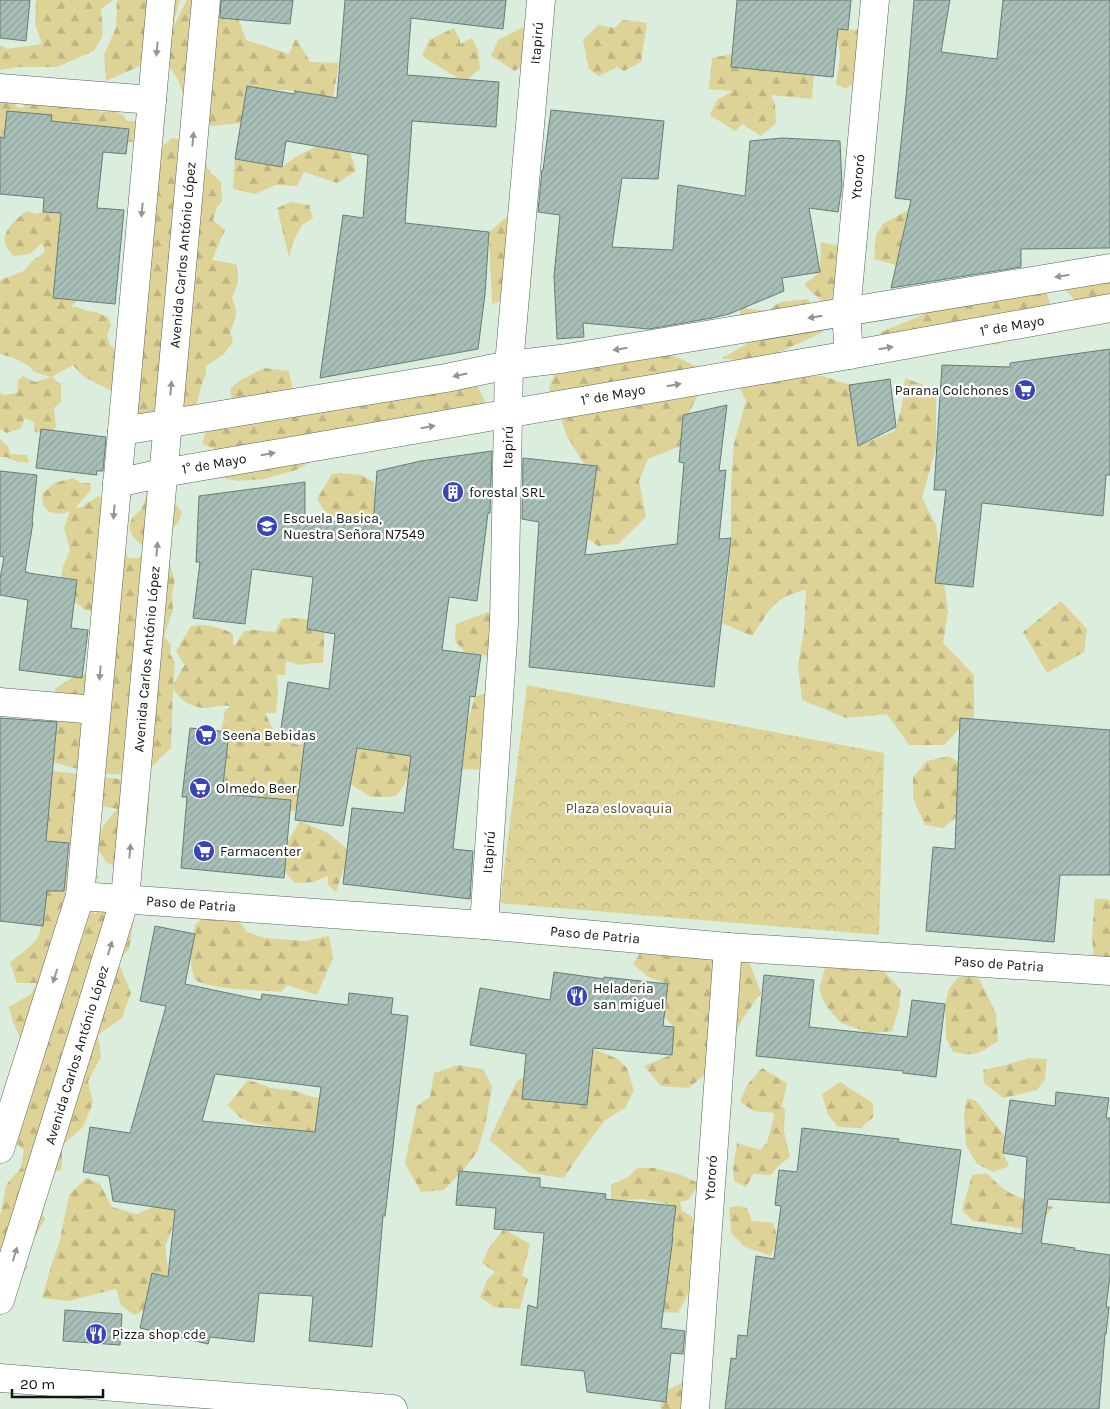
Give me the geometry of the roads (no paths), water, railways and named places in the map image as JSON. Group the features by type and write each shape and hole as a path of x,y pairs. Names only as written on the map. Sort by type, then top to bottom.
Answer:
{"street":[{"path":"0,1149 80,896 161,0"},
{"name":"Avenida Carlos António López","path":"0,1300 125,899 206,0"},
{"name":"Itapirú","path":"484,925 504,631 509,365 541,0"},
{"name":"Ytororó","path":"849,355 846,312 874,0"},
{"path":"0,88 152,100"},
{"path":"122,430 446,378 509,365 561,359 1110,268"},
{"name":"1° de Mayo","path":"117,483 163,473 509,412 849,355 1110,308"},
{"path":"0,702 96,710"},
{"name":"Paso de Patria","path":"80,896 484,925 728,947 1110,971"},
{"name":"Ytororó","path":"695,1409 728,947"},
{"path":"0,1378 300,1405 392,1409"}],"place":[{"name":"Parana Colchones","path":"1025,390"},
{"name":"forestal SRL","path":"453,492"},
{"name":"Escuela Basica, Nuestra Señora N7549","path":"267,526"},
{"name":"Seena Bebidas","path":"206,735"},
{"name":"Olmedo Beer","path":"200,788"},
{"name":"Farmacenter","path":"204,851"},
{"name":"Heladeria san miguel","path":"577,996"},
{"name":"Pizza shop cde","path":"96,1334"}],"park label":[{"name":"Plaza eslovaquia","path":"619,808"}]}
